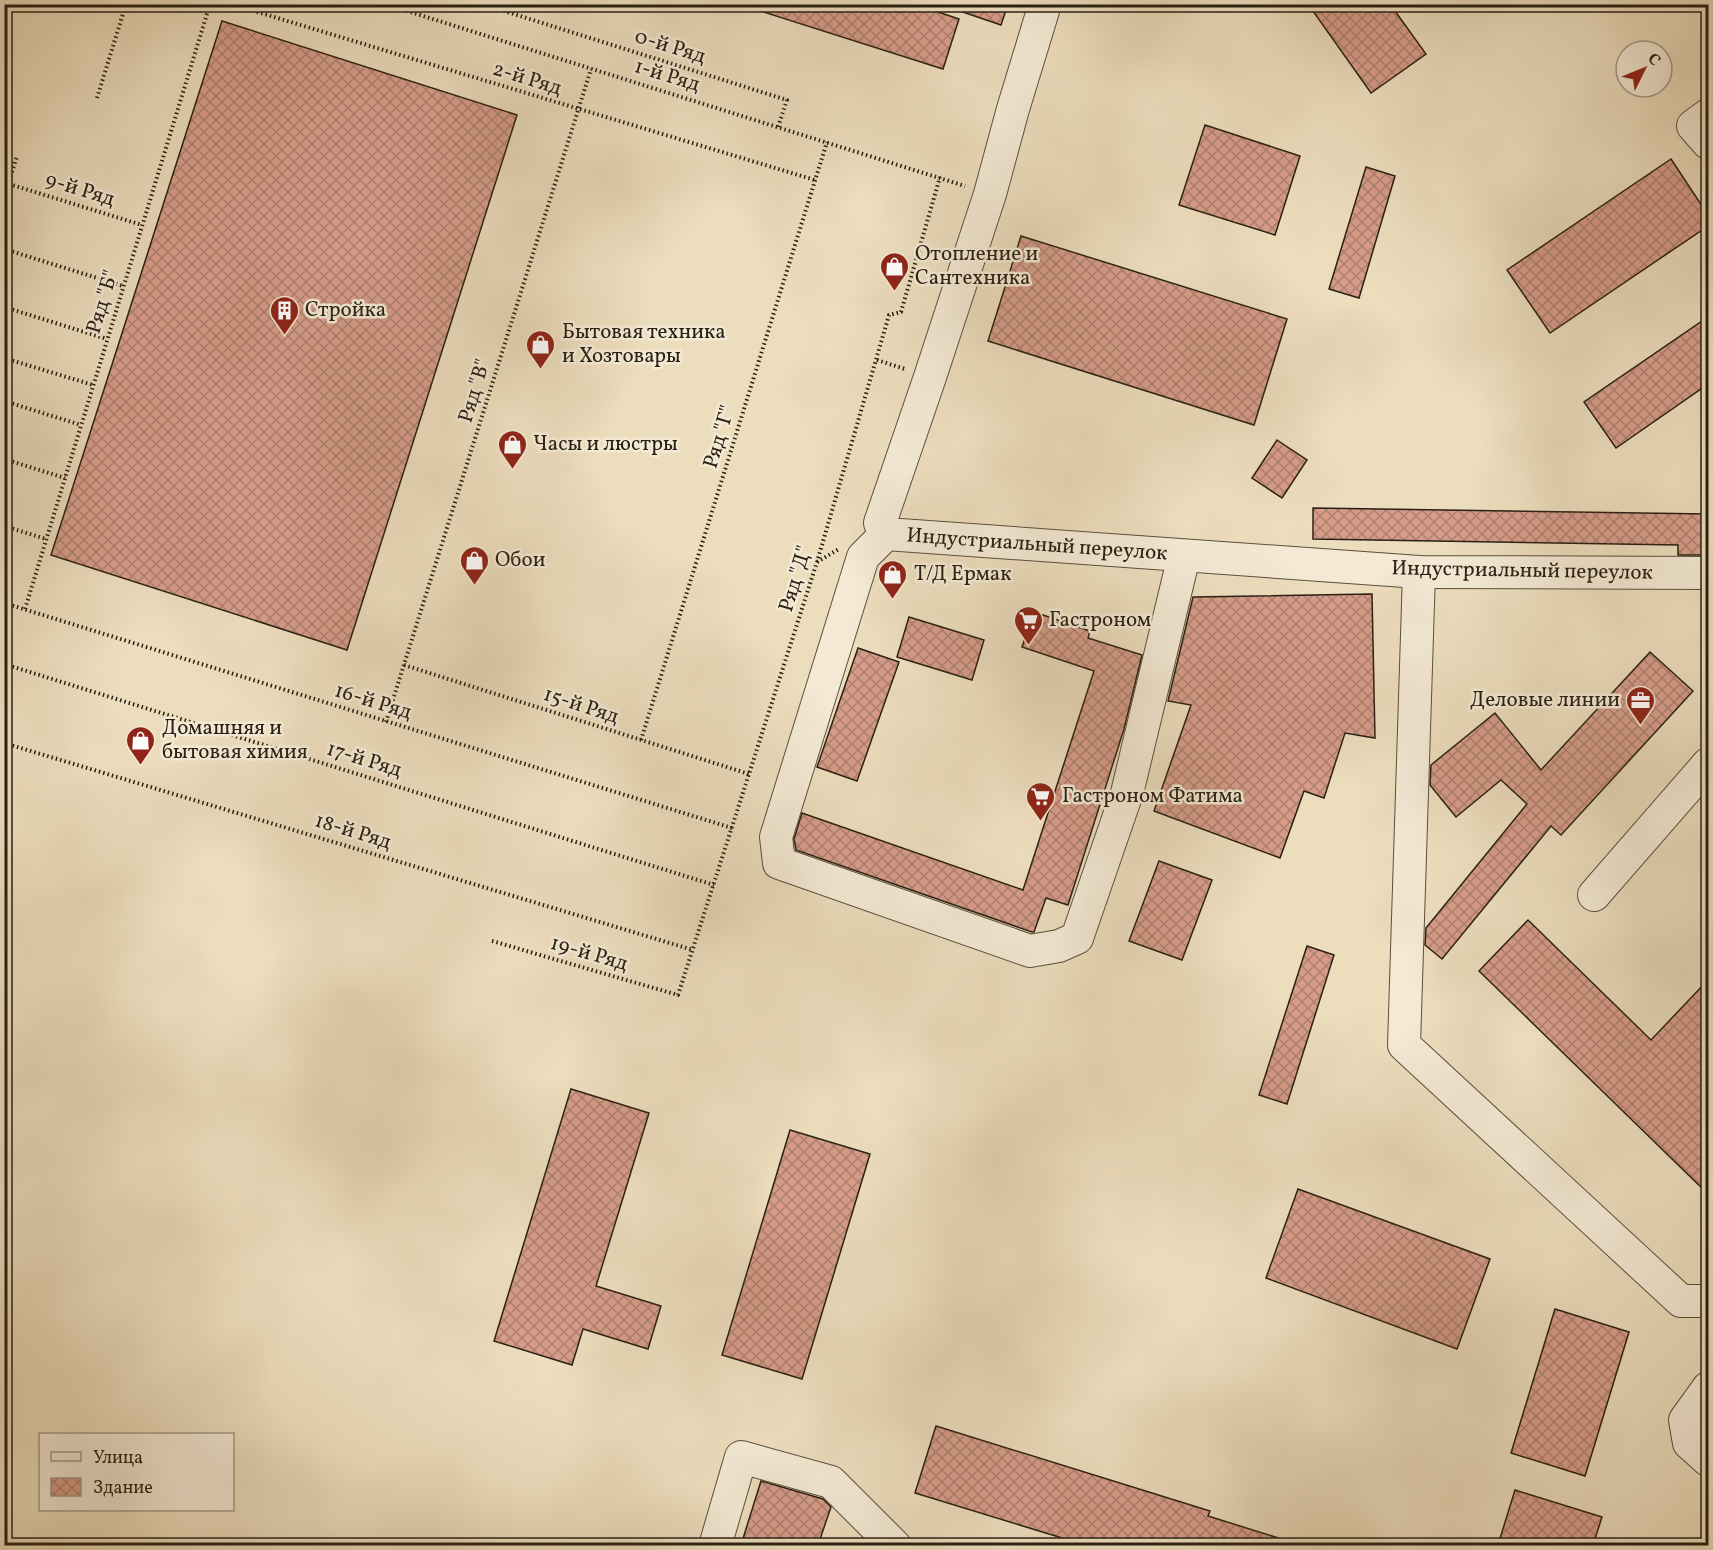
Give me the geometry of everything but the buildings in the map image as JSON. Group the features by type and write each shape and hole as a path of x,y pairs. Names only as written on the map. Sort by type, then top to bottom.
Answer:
{"street":[{"name":"Индустриальный переулок","path":"1045,4 990,194 880,523 886,534 1419,572 1708,573"},
{"path":"1708,115 1693,126 1708,143"},
{"path":"886,534 862,557 776,837 779,863 1030,951 1059,945 1077,938 1127,793 1184,555"},
{"path":"1419,572 1404,1045 1681,1301 1708,1301"},
{"path":"1594,895 1708,764"},
{"path":"1708,1388 1684,1420 1689,1443 1708,1460"},
{"path":"715,1545 741,1458 831,1482 895,1545"}],"path":[{"path":"97,98 126,4"},
{"name":"Ряд \"Б\"","path":"24,609 210,4"},
{"name":"2-й Ряд","path":"231,4 815,180"},
{"name":"1-й Ряд","path":"385,4 940,177"},
{"name":"0-й Ряд","path":"482,4 787,100 778,127"},
{"name":"Ряд \"В\"","path":"386,722 591,69"},
{"name":"Ряд \"Г\"","path":"641,740 827,142"},
{"path":"4,198 17,156"},
{"name":"Ряд \"Д\"","path":"678,995 817,562 889,315 901,312 940,177"},
{"name":"9-й Ряд","path":"9,184 142,225"},
{"path":"4,249 123,286"},
{"path":"4,307 107,339"},
{"path":"4,358 93,385"},
{"path":"4,401 81,425"},
{"path":"4,459 65,478"},
{"path":"4,526 46,539"},
{"name":"16-й Ряд","path":"4,603 732,828"},
{"name":"17-й Ряд","path":"4,664 714,885"},
{"name":"15-й Ряд","path":"404,665 749,774"},
{"name":"18-й Ряд","path":"4,743 693,950"},
{"name":"19-й Ряд","path":"492,941 678,995"}],"place":[{"name":"Отопление и Сантехника","path":"894,292"},
{"name":"Стройка","path":"284,336"},
{"name":"Бытовая техника и Хозтовары","path":"541,370"},
{"name":"Часы и люстры","path":"512,470"},
{"name":"Обои","path":"474,586"},
{"name":"Т/Д Ермак","path":"893,600"},
{"name":"Гастроном","path":"1028,646"},
{"name":"Деловые линии","path":"1641,726"},
{"name":"Домашняя и бытовая химия","path":"141,766"},
{"name":"Гастроном Фатима","path":"1041,822"}]}
